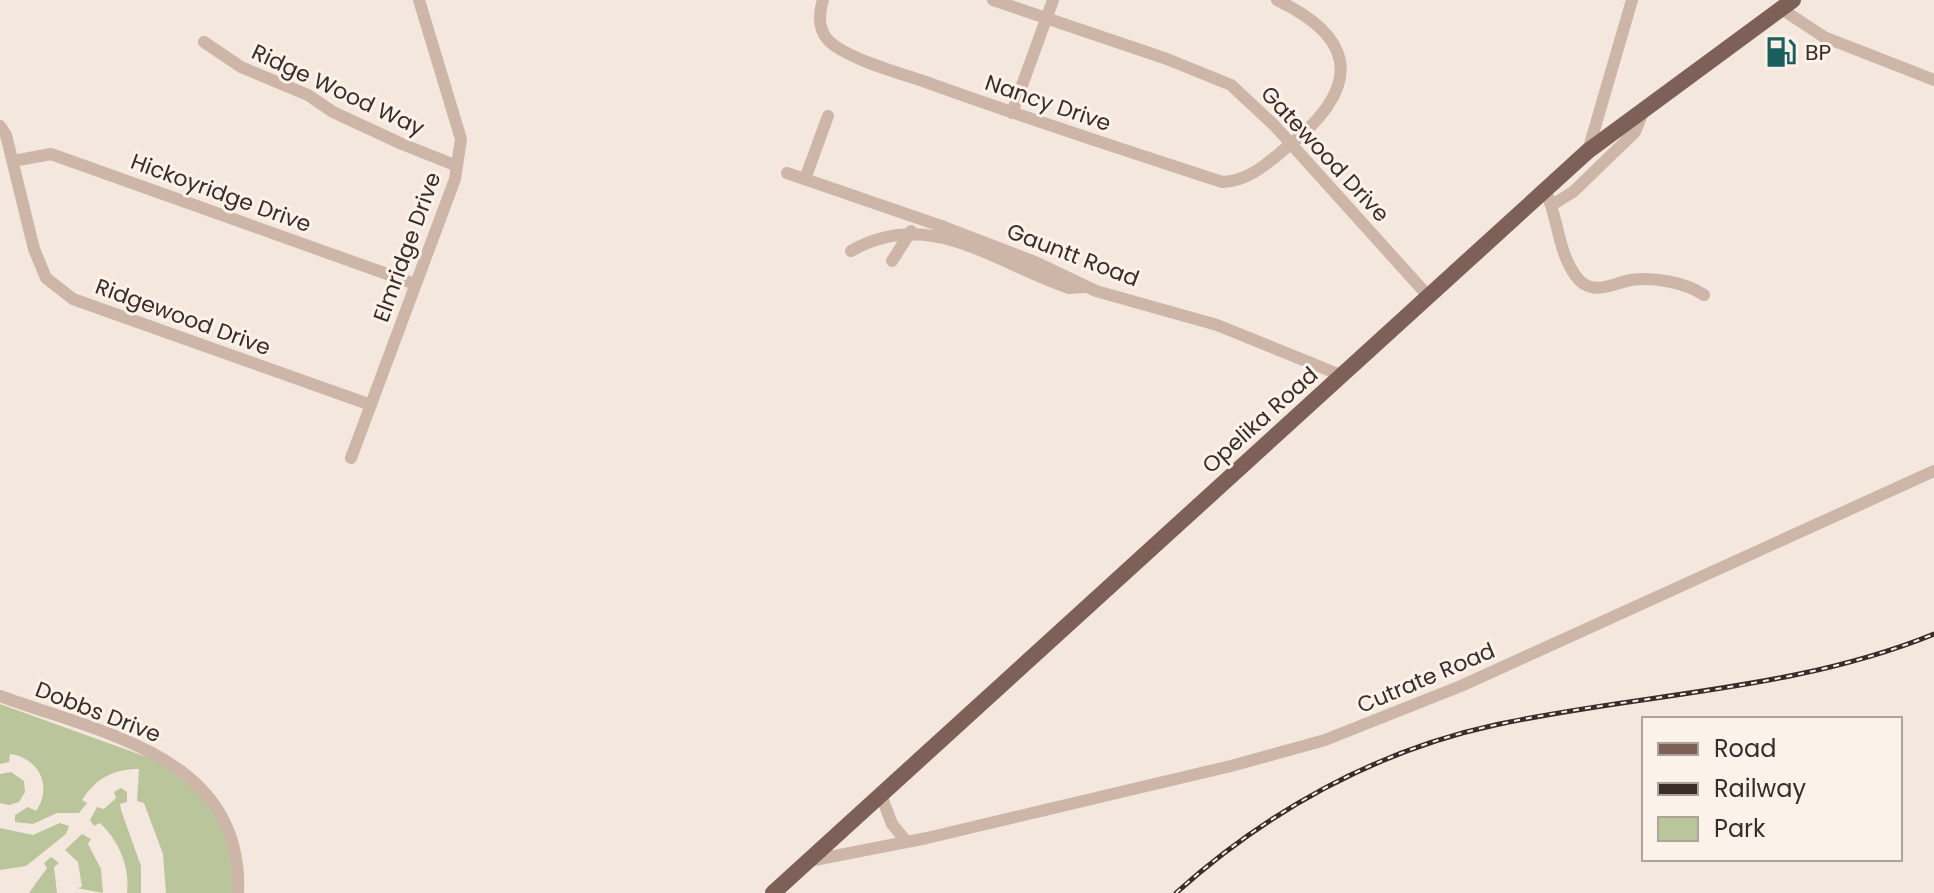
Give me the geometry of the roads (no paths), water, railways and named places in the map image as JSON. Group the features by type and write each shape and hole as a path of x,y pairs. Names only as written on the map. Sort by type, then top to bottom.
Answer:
{"main road":[{"name":"Opelika Road","path":"773,893 1429,297 1549,199 1588,151 1787,4"}],"street":[{"name":"Elmridge Drive","path":"351,458 457,166 461,139 419,0"},
{"name":"Nancy Drive","path":"823,0 819,12 823,30 835,45 887,69 1222,182 1246,179 1291,144 1334,100 1342,83 1342,64 1336,47 1323,32 1277,0"},
{"name":"Gatewood Drive","path":"993,0 1231,85 1291,144 1429,297"},
{"path":"1012,113 1053,0"},
{"path":"1588,151 1632,0"},
{"path":"1787,4 1824,37 1934,80"},
{"name":"Ridge Wood Way","path":"204,42 241,67 308,95 333,112 402,144 457,166"},
{"path":"1645,106 1635,132 1573,192 1549,199 1566,256 1583,284 1601,289 1648,279 1686,286 1704,295"},
{"path":"805,179 828,116"},
{"name":"Ridgewood Drive","path":"0,126 13,161 34,249 46,278 73,299 371,405"},
{"name":"Hickoyridge Drive","path":"13,161 51,154 415,284"},
{"name":"Gauntt Road","path":"787,173 1035,262 1085,287 1217,325 1343,376"},
{"path":"851,251 877,238 911,231 973,249 1069,288 1085,287"},
{"path":"892,261 911,231"},
{"name":"Cutrate Road","path":"809,861 1231,766 1325,740 1461,686 1934,471"},
{"name":"Dobbs Drive","path":"0,696 150,751 192,776 222,814 239,860 238,893"},
{"path":"881,795 892,824 906,841"}],"railway":[{"path":"1176,893 1247,836 1285,811 1324,788 1407,751 1451,736 1550,714 1717,689 1827,668 1934,634"}],"place":[{"name":"BP","path":"1781,52"}]}
